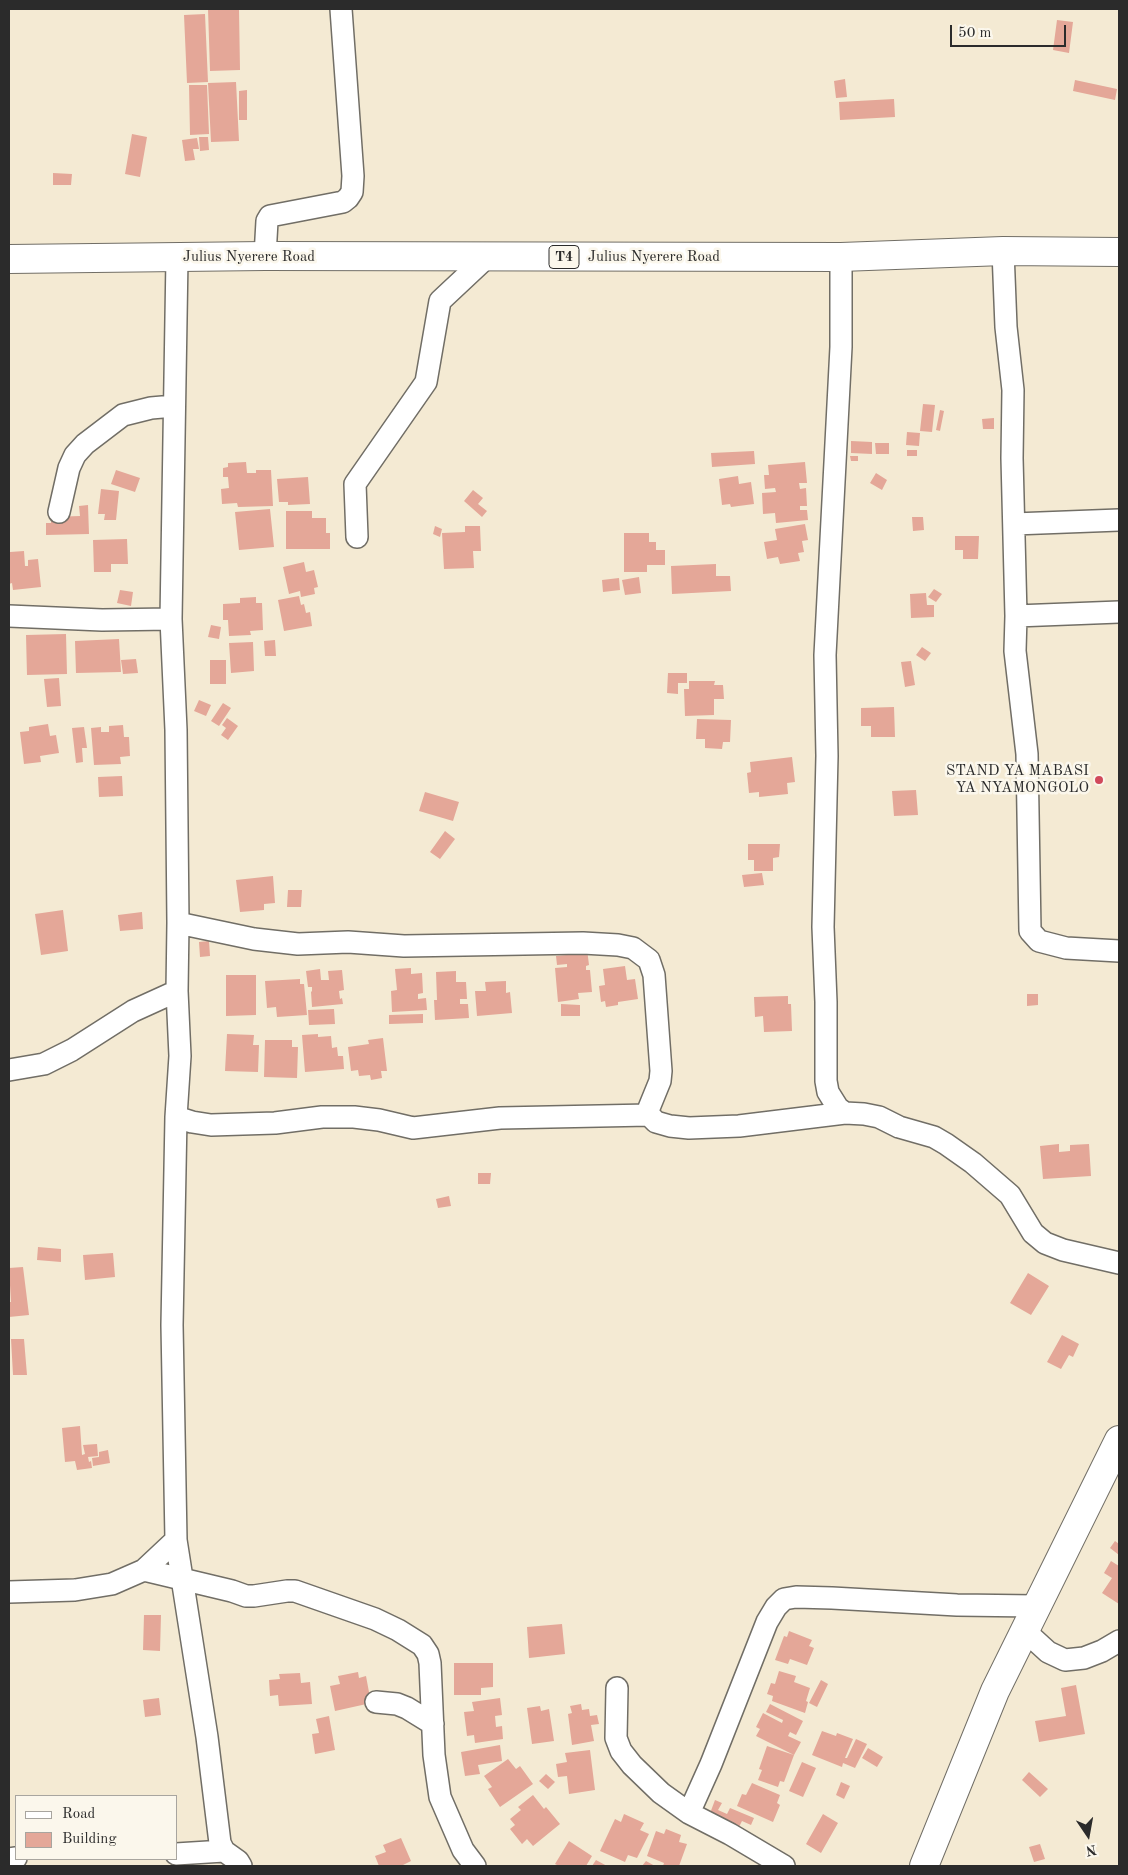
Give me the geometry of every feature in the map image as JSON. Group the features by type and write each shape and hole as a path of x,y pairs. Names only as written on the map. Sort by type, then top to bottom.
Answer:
{"main road":[{"name":"Julius Nyerere Road","path":"9,259 265,256 841,257 1003,251 1119,252"},
{"path":"924,1866 995,1691 1119,1440"}],"street":[{"path":"265,256 266,221 270,216 343,202 352,192 352,166 341,9"},
{"path":"1003,251 1006,327 1013,390 1012,458 1016,651 1027,754 1030,931 1039,942 1066,948 1119,951"},
{"path":"356,537 355,484 426,382 440,301 487,257"},
{"path":"841,257 841,347 825,655 828,756 822,927 826,1002 826,1081 832,1101 845,1113"},
{"path":"177,258 171,619 176,730 177,991 180,1056 176,1117 172,1325 176,1540 214,1785 217,1829 224,1852 242,1866"},
{"path":"59,512 69,468 75,455 85,444 123,415 151,408 174,406"},
{"path":"1014,524 1119,520"},
{"path":"1016,616 1119,612"},
{"path":"9,616 102,620 171,619"},
{"path":"178,923 254,939 298,944 348,942 404,946 583,942 633,948 649,960 654,975 661,1071 660,1081 649,1108 649,1115 656,1122 689,1128 739,1126 845,1113 879,1117 899,1127 934,1137 988,1175 1010,1195 1033,1233 1044,1243 1119,1264"},
{"path":"9,1070 44,1064 72,1050 133,1011 177,991"},
{"path":"806,1117 818,1100 826,1081"},
{"path":"176,1117 192,1122 211,1124 275,1123 322,1116 354,1117 379,1120 413,1128 500,1118 649,1115"},
{"path":"9,1592 75,1590 112,1584 144,1570 176,1540"},
{"path":"144,1570 246,1596 295,1591 375,1619 398,1630 422,1645 428,1654 431,1675 434,1755 440,1797 463,1850 475,1866"},
{"path":"689,1813 711,1764 767,1622 776,1606 784,1599 796,1597 832,1598 957,1605 1036,1606"},
{"path":"1025,1631 1048,1652 1065,1660 1084,1658 1102,1651 1119,1641"},
{"path":"617,1688 616,1738 621,1751 632,1765 661,1793 689,1813 730,1834 770,1860 784,1866"},
{"path":"376,1702 397,1704 433,1724"},
{"path":"178,1854 224,1852"}],"building":[{"path":"208,9 239,9 240,70 210,71"},
{"path":"205,14 208,82 187,83 184,15"},
{"path":"1057,20 1073,22 1069,53 1053,50"},
{"path":"845,79 847,97 836,98 834,81"},
{"path":"1075,80 1117,89 1115,100 1073,91"},
{"path":"236,82 239,141 211,142 208,83"},
{"path":"189,85 207,85 209,134 190,135"},
{"path":"247,90 247,120 239,120 239,91"},
{"path":"894,99 895,117 840,120 839,102"},
{"path":"132,134 147,137 140,177 125,174"},
{"path":"199,137 208,137 209,150 200,151"},
{"path":"197,138 199,149 193,149 195,160 185,161 182,140"},
{"path":"53,173 72,174 71,185 53,185"},
{"path":"923,404 935,405 932,432 920,431"},
{"path":"940,410 944,411 940,431 936,430"},
{"path":"994,418 994,429 983,429 982,419"},
{"path":"907,432 920,433 919,446 906,445"},
{"path":"851,441 872,442 872,454 851,453"},
{"path":"875,443 889,443 889,454 876,454"},
{"path":"907,450 917,450 917,456 907,456"},
{"path":"754,451 755,464 712,467 711,453"},
{"path":"850,456 858,456 858,461 851,461"},
{"path":"246,462 247,473 256,473 256,470 271,470 273,506 238,507 237,503 222,504 221,489 229,488 228,477 223,477 223,468 228,467 228,463"},
{"path":"805,462 807,483 799,483 800,489 806,488 807,506 800,506 800,510 807,510 808,520 776,523 775,513 763,514 762,493 776,492 775,488 765,489 764,475 769,475 768,465"},
{"path":"116,470 140,478 135,492 111,484"},
{"path":"876,473 887,480 882,490 870,483"},
{"path":"738,476 739,484 751,482 754,504 731,507 730,504 722,505 719,479"},
{"path":"308,477 310,504 288,505 288,502 279,502 277,479"},
{"path":"101,489 119,491 116,520 104,520 105,514 98,514"},
{"path":"473,490 483,498 478,504 487,511 482,517 464,501"},
{"path":"88,505 89,534 46,535 46,523 51,523 51,517 80,516 79,506"},
{"path":"270,509 274,547 239,550 235,512"},
{"path":"286,511 312,511 312,518 326,518 326,533 330,533 330,549 286,549"},
{"path":"912,517 923,517 924,530 913,531"},
{"path":"805,524 808,540 802,541 804,552 798,553 800,561 780,564 778,557 767,559 764,542 777,540 775,529"},
{"path":"435,526 442,529 440,537 433,534"},
{"path":"465,526 480,526 481,551 473,551 474,568 444,569 442,533 465,532"},
{"path":"624,533 649,533 649,542 656,542 656,550 665,550 665,565 647,565 647,572 624,572"},
{"path":"955,536 979,536 978,559 963,559 963,550 955,550"},
{"path":"127,539 128,564 111,564 111,572 94,572 93,540"},
{"path":"24,551 25,566 28,566 28,560 38,559 41,587 13,590 12,583 9,584 10,552"},
{"path":"304,562 306,572 314,570 318,587 314,588 315,594 301,597 300,591 289,594 283,567"},
{"path":"716,564 716,576 730,576 731,591 672,594 671,566"},
{"path":"639,577 641,593 625,595 622,580"},
{"path":"619,578 620,590 603,592 602,580"},
{"path":"934,589 942,594 936,602 928,597"},
{"path":"120,590 133,592 131,606 117,603"},
{"path":"926,593 927,605 934,605 934,617 911,618 910,594"},
{"path":"299,596 301,605 304,604 306,613 310,612 312,626 284,631 278,600"},
{"path":"256,597 256,603 262,603 263,630 250,631 251,635 229,636 228,620 223,620 223,604 240,603 240,598"},
{"path":"211,625 221,627 219,639 208,637"},
{"path":"66,634 67,674 27,675 26,635"},
{"path":"119,639 121,672 76,673 75,641"},
{"path":"275,640 276,656 265,656 264,641"},
{"path":"253,642 254,671 231,673 229,643"},
{"path":"922,647 931,653 925,661 916,655"},
{"path":"136,659 138,673 123,674 121,660"},
{"path":"210,660 226,660 226,684 210,684"},
{"path":"911,661 915,685 905,687 901,662"},
{"path":"668,673 687,673 687,683 678,683 678,694 667,693"},
{"path":"59,678 61,706 47,707 44,679"},
{"path":"689,681 715,681 714,685 723,685 724,699 714,699 714,715 685,716 684,689 689,689"},
{"path":"199,700 211,705 206,716 194,711"},
{"path":"223,703 231,708 219,726 211,721"},
{"path":"894,707 895,737 871,737 871,726 861,726 861,708"},
{"path":"227,718 238,726 228,740 221,735 226,728 222,725"},
{"path":"697,719 731,720 730,742 723,742 722,749 705,748 705,739 696,739"},
{"path":"48,724 50,736 56,735 59,753 40,756 41,762 24,764 20,732 29,731 29,727"},
{"path":"123,725 124,737 129,737 130,756 120,757 121,764 94,765 91,728 101,727 101,732 109,732 109,726"},
{"path":"84,727 87,748 82,748 83,762 76,763 72,728"},
{"path":"792,757 795,782 787,783 788,794 759,797 759,792 749,793 747,773 751,772 750,762"},
{"path":"122,776 123,796 99,797 98,777"},
{"path":"916,790 918,815 894,816 892,791"},
{"path":"425,792 459,802 453,821 419,811"},
{"path":"445,831 455,839 440,859 430,852"},
{"path":"748,844 780,844 779,857 773,858 773,871 754,871 754,860 748,860"},
{"path":"762,873 764,885 744,887 742,875"},
{"path":"273,876 275,903 264,904 264,910 240,912 236,880"},
{"path":"288,890 302,890 301,907 287,907"},
{"path":"63,910 68,951 41,955 35,914"},
{"path":"142,912 143,929 120,931 118,915"},
{"path":"209,941 210,956 200,957 199,942"},
{"path":"587,949 589,965 586,966 586,970 590,970 592,992 578,993 579,999 558,1002 555,968 567,967 567,964 557,965 556,956 566,955 565,951"},
{"path":"625,966 627,980 635,979 638,999 618,1002 618,1005 606,1007 605,1001 601,1002 599,986 605,985 603,969"},
{"path":"411,968 411,974 422,973 423,993 418,994 418,999 426,998 427,1010 392,1012 391,991 397,990 395,969"},
{"path":"320,969 321,980 329,980 328,971 342,970 344,990 339,991 343,1004 312,1007 312,987 308,987 306,971"},
{"path":"456,971 456,982 466,982 467,999 460,999 460,1004 468,1004 469,1018 435,1020 434,1000 437,1000 436,972"},
{"path":"226,975 256,975 256,1015 226,1016"},
{"path":"300,979 300,984 304,984 307,1015 277,1017 276,1007 267,1008 265,981"},
{"path":"506,981 506,993 510,992 512,1013 477,1016 475,991 486,991 485,982"},
{"path":"1027,994 1038,994 1038,1005 1027,1006"},
{"path":"788,996 788,1004 791,1004 792,1031 764,1032 763,1016 755,1017 754,997"},
{"path":"561,1004 580,1005 580,1016 561,1016"},
{"path":"334,1009 335,1024 309,1025 308,1010"},
{"path":"423,1014 423,1023 389,1024 389,1015"},
{"path":"227,1034 254,1035 253,1045 259,1045 258,1072 225,1071"},
{"path":"318,1034 318,1037 331,1036 332,1048 337,1047 338,1056 343,1056 344,1069 305,1072 302,1035"},
{"path":"383,1038 387,1071 381,1071 382,1078 371,1080 370,1075 359,1076 358,1070 351,1071 348,1047 369,1044 368,1040"},
{"path":"265,1040 292,1040 292,1047 298,1047 297,1078 264,1077"},
{"path":"1059,1144 1059,1152 1070,1151 1070,1145 1089,1144 1091,1176 1043,1179 1040,1146"},
{"path":"478,1173 491,1173 490,1184 478,1184"},
{"path":"449,1196 451,1206 438,1208 436,1199"},
{"path":"38,1247 61,1249 61,1262 37,1260"},
{"path":"113,1253 115,1277 85,1280 83,1255"},
{"path":"23,1267 29,1315 9,1317 9,1302 11,1302 9,1268"},
{"path":"1028,1273 1049,1286 1031,1315 1010,1303"},
{"path":"1062,1335 1079,1344 1073,1357 1069,1355 1061,1369 1047,1362"},
{"path":"11,1339 24,1339 27,1375 13,1375"},
{"path":"80,1426 82,1455 85,1454 83,1445 97,1444 98,1456 88,1457 92,1468 77,1470 75,1461 65,1462 62,1428"},
{"path":"108,1450 110,1463 93,1466 92,1458 99,1457 99,1452"},
{"path":"1115,1541 1119,1544 1119,1555 1110,1548"},
{"path":"1111,1561 1119,1566 1119,1604 1102,1593 1112,1578 1104,1573"},
{"path":"144,1615 161,1615 160,1651 143,1650"},
{"path":"562,1624 565,1654 529,1658 527,1627"},
{"path":"789,1631 812,1640 809,1646 814,1648 807,1665 790,1659 788,1664 775,1660 784,1636 787,1637"},
{"path":"454,1663 493,1663 493,1687 481,1688 481,1695 454,1695"},
{"path":"779,1671 796,1676 794,1682 810,1688 805,1713 772,1701 773,1696 767,1694 771,1683 775,1684"},
{"path":"358,1672 359,1678 366,1676 371,1703 335,1711 330,1686 340,1684 338,1676"},
{"path":"300,1673 301,1683 310,1682 312,1704 279,1706 278,1695 270,1696 269,1680 280,1679 279,1674"},
{"path":"821,1680 828,1684 817,1707 809,1703"},
{"path":"1076,1685 1085,1734 1039,1742 1035,1721 1066,1716 1061,1688"},
{"path":"159,1698 161,1715 145,1717 143,1700"},
{"path":"500,1698 502,1715 495,1716 496,1727 502,1726 503,1739 475,1743 474,1735 467,1736 464,1712 474,1711 472,1702"},
{"path":"581,1704 582,1710 589,1709 590,1716 597,1715 599,1724 591,1725 594,1741 572,1745 568,1714 572,1713 570,1706"},
{"path":"770,1704 803,1721 796,1735 790,1732 788,1736 801,1742 794,1755 756,1736 760,1729 756,1727 763,1713 782,1723 783,1720 766,1712"},
{"path":"540,1706 541,1711 549,1709 554,1741 532,1744 527,1708"},
{"path":"329,1716 335,1750 315,1754 312,1734 319,1733 316,1719"},
{"path":"822,1731 836,1736 837,1733 853,1739 845,1758 847,1758 856,1739 867,1744 855,1768 843,1763 842,1767 812,1755"},
{"path":"500,1745 502,1761 478,1765 480,1774 465,1776 461,1752"},
{"path":"767,1746 794,1755 784,1782 780,1781 778,1787 758,1780 762,1770 759,1769"},
{"path":"868,1748 883,1757 877,1767 862,1758"},
{"path":"590,1750 595,1790 569,1794 567,1776 558,1777 556,1764 567,1762 565,1753"},
{"path":"508,1759 516,1769 520,1766 533,1784 500,1807 488,1789 492,1787 484,1776"},
{"path":"802,1762 816,1768 803,1797 789,1791"},
{"path":"1029,1772 1048,1789 1040,1797 1022,1780"},
{"path":"546,1774 555,1782 548,1789 539,1781"},
{"path":"841,1782 850,1786 844,1799 836,1795"},
{"path":"752,1783 780,1795 777,1803 780,1805 773,1822 737,1806 742,1794 746,1795"},
{"path":"533,1795 560,1824 533,1846 527,1839 522,1844 510,1829 515,1825 510,1819 521,1810 518,1807"},
{"path":"715,1800 722,1803 718,1810 727,1814 730,1808 754,1818 751,1825 742,1821 738,1829 709,1816"},
{"path":"624,1814 644,1823 640,1830 649,1834 637,1858 628,1855 625,1862 600,1851 615,1819 621,1822"},
{"path":"823,1814 838,1823 821,1853 806,1844"},
{"path":"666,1829 681,1835 679,1842 687,1844 679,1866 663,1866 664,1863 647,1856 656,1831 664,1834"},
{"path":"401,1838 411,1861 401,1866 379,1866 375,1856 386,1852 383,1845"},
{"path":"569,1841 592,1856 586,1866 559,1866 555,1864"},
{"path":"1040,1844 1045,1859 1034,1862 1029,1847"},
{"path":"596,1860 607,1866 592,1866"},
{"path":"646,1861 655,1866 642,1866"}],"place":[{"name":"STAND YA MABASI YA NYAMONGOLO","path":"1099,780"}]}
